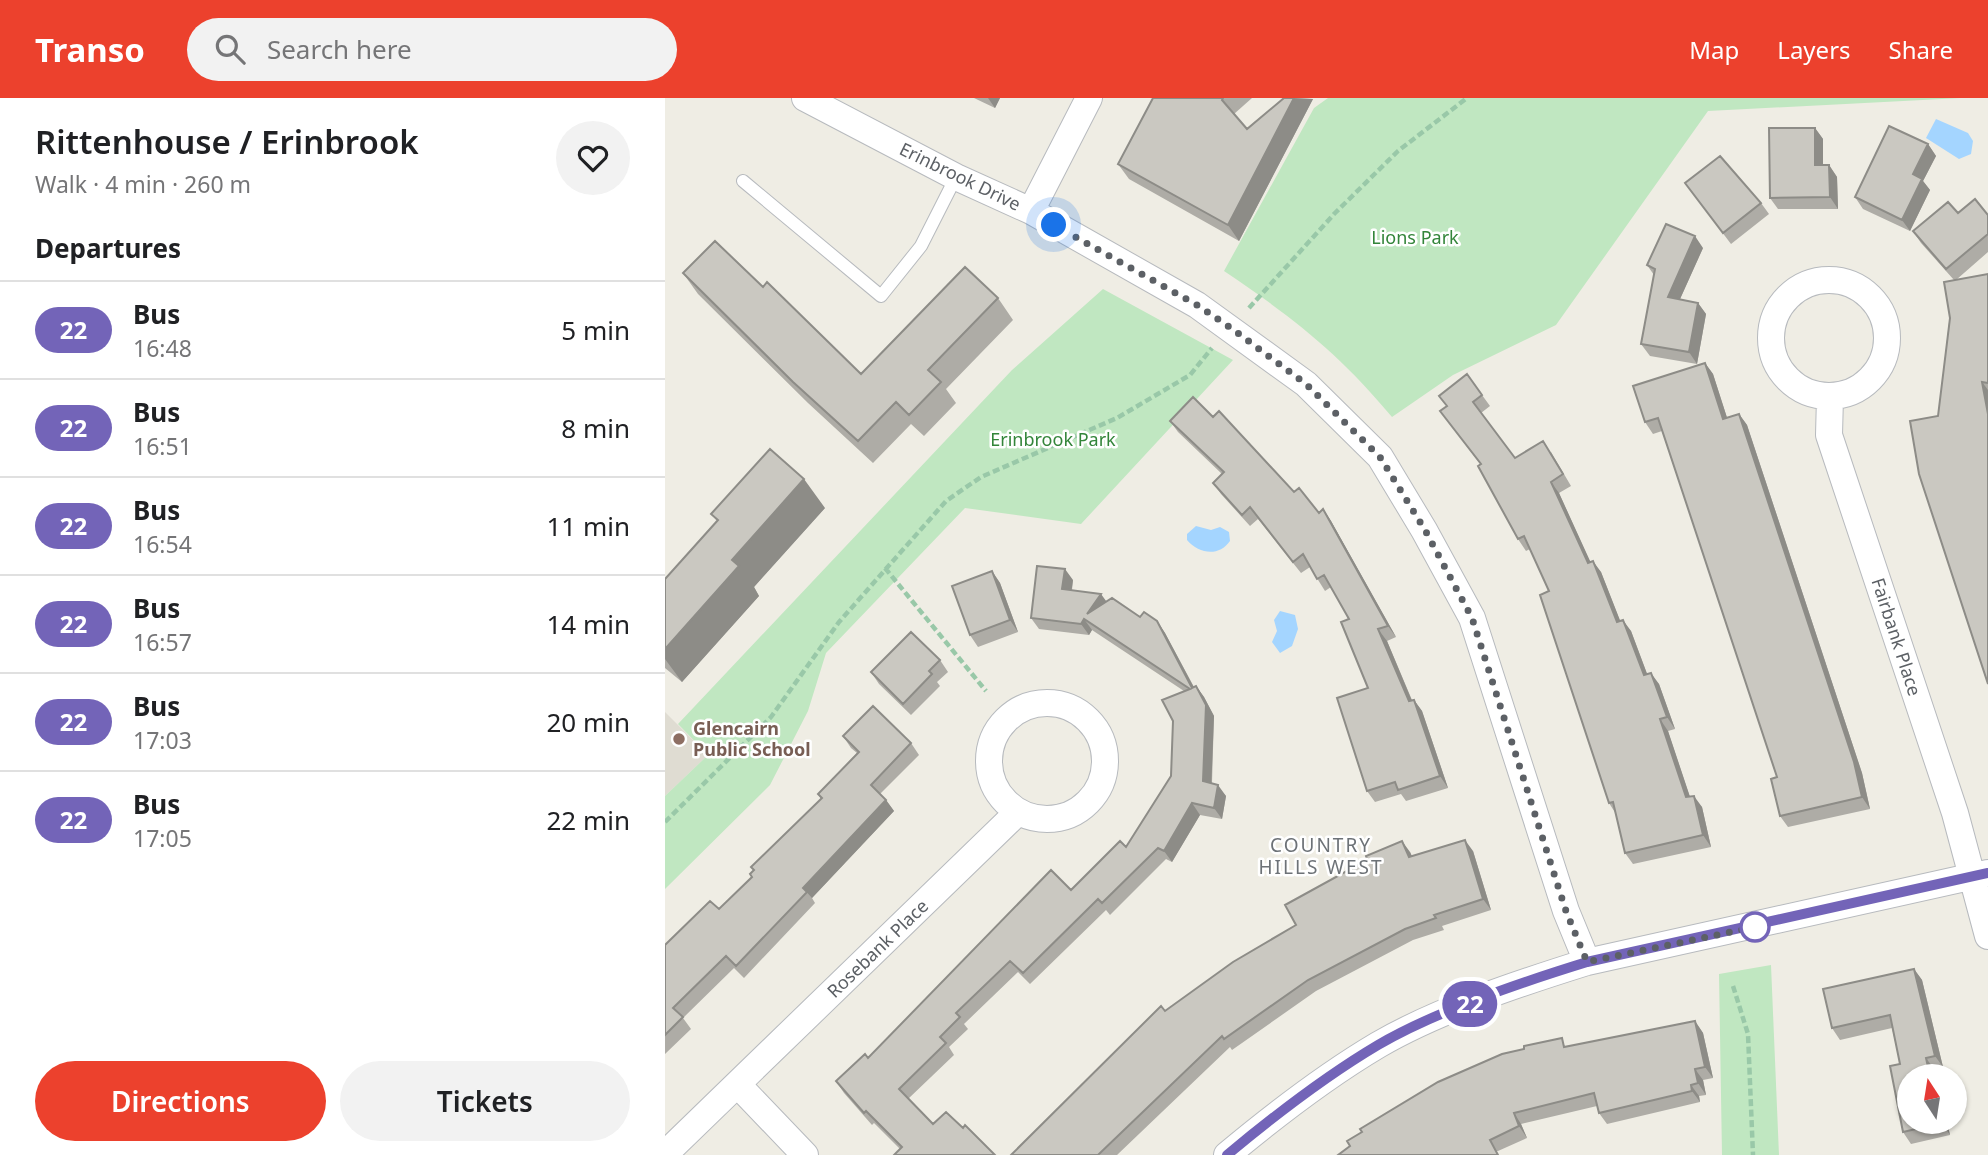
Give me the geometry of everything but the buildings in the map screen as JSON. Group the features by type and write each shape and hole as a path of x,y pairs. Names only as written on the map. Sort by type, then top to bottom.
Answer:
{"street":[{"name":"Erinbrook Drive","path":"805,98 956,177 1031,211 1197,305 1306,384 1380,457 1425,530 1472,618 1566,911 1587,962"},
{"path":"1031,211 1089,98"},
{"path":"1825,280 1849,284 1874,300 1884,318 1888,336 1885,356 1877,373 1862,387 1844,395 1830,397 1809,393 1786,378 1771,349 1771,329 1777,312 1789,296 1805,285 1825,280"},
{"name":"Fairbank Place","path":"1830,397 1829,435 1955,813 1980,875 1988,936"},
{"path":"1040,703 1072,708 1094,725 1105,750 1106,767 1100,787 1089,802 1057,819 1037,819 1018,811 1005,802 993,785 989,752 993,739 1004,722 1021,709 1040,703"},
{"name":"Rosebank Place","path":"665,1154 739,1086 1018,811"},
{"path":"1227,1155 1283,1109 1380,1044 1463,1006 1587,962 1980,875"},
{"path":"739,1086 806,1155"}],"lane":[{"path":"743,181 881,296 921,246 956,177"}],"path":[{"path":"1247,309 1335,213 1398,151 1467,98"},
{"path":"665,822 771,717 839,622 946,501 981,477 1117,418 1190,375 1216,343"},
{"path":"885,568 986,691"},
{"path":"1733,986 1748,1034 1753,1155"}],"shaded area":[{"name":"Glencairn Public School","path":"665,712 708,755 665,796"}],"green space":[{"name":"Lions Park","path":"1328,98 1961,98 1708,111 1556,325 1453,375 1392,417 1314,337 1224,271 1314,108"},
{"name":"Erinbrook Park","path":"1103,289 1233,360 1081,524 965,508 826,653 808,711 770,785 665,889 665,796 708,755 678,724 1012,370"},
{"path":"1771,965 1779,1155 1722,1155 1719,974"}],"water":[{"path":"1936,119 1968,133 1973,141 1971,154 1959,159 1926,138"},
{"path":"1196,526 1211,530 1220,527 1229,532 1230,541 1220,550 1203,551 1187,540 1187,534"},
{"path":"1280,611 1295,615 1298,629 1292,646 1280,653 1272,642 1277,631 1274,620"}],"bus line":[{"name":"22","path":"1227,1155 1283,1109 1380,1044 1463,1006 1548,974 1587,962 1988,873"}],"place":[{"name":"Glencairn Public School","path":"679,739"}],"district":[{"name":"COUNTRY HILLS WEST","path":"1321,856"}],"route":[{"path":"1054,225 1197,305 1231,328 1306,384 1380,457 1425,530 1472,618 1566,911 1587,962 1755,927"}]}
